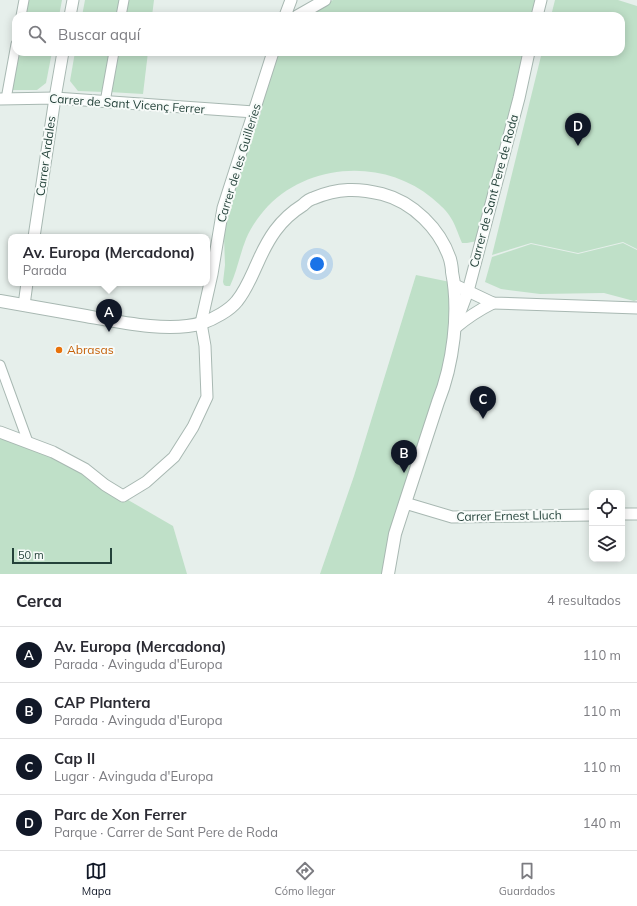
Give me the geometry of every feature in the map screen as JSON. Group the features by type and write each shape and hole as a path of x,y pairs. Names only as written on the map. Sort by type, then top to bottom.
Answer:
{"street":[{"path":"22,12 24,0"},
{"path":"71,12 73,0"},
{"path":"122,12 124,0"},
{"path":"287,12 292,0"},
{"path":"303,12 325,0"},
{"path":"538,12 541,0"},
{"path":"3,99 13,56"},
{"name":"Carrer Ardales","path":"34,234 54,98 62,56"},
{"path":"105,102 113,56"},
{"name":"Carrer de les Guilleries","path":"210,283 223,208 272,56"},
{"name":"Carrer de Sant Pere de Roda","path":"454,329 468,291 528,56"},
{"name":"Carrer de Sant Vicenç Ferrer","path":"3,99 54,98 254,112"},
{"path":"0,301 121,323 164,327 185,327 216,318 236,302 248,285 268,240 288,215 313,198 343,190 355,189 372,191 391,196 405,203 430,224 440,238 450,259 455,285 454,329 450,362 444,386 395,534 388,574"},
{"path":"455,285 493,303 637,308"},
{"path":"24,305 27,286"},
{"name":"Carrer de les Guilleries","path":"201,323 209,286"},
{"path":"454,329 470,316 493,303"},
{"path":"0,432 54,452 85,469 105,485 123,496 146,482 174,457 193,427 207,397 205,346 201,323"},
{"path":"0,365 28,442"},
{"name":"Carrer Ernest Lluch","path":"405,503 452,518 589,515"},
{"path":"625,514 637,514"}],"green space":[{"path":"26,0 62,0 60,12 24,12"},
{"path":"85,0 121,0 119,12 83,12"},
{"path":"127,0 154,0 152,12 125,12"},
{"path":"333,0 541,0 538,12 309,12"},
{"path":"555,0 618,0 637,6 637,249 623,242 578,253 531,243 492,255 541,56 625,56 625,12 552,12"},
{"path":"15,56 51,56 46,83 37,90 7,90"},
{"path":"74,56 110,56 104,92 78,91 70,81"},
{"path":"116,56 148,56 143,94 109,92"},
{"path":"273,56 527,56 482,240 462,243 453,221 446,211 432,198 413,185 393,177 371,172 348,171 326,174 305,181 285,191 268,206 261,214 248,235 230,286 226,286 223,282 225,265 223,208"},
{"path":"623,243 637,250 637,300 634,301 604,293 540,294 501,289 485,282 492,257 531,244 578,254"},
{"path":"416,275 455,283 457,332 388,574 320,574 354,476"},
{"path":"0,432 28,442 173,526 187,574 0,574"}],"place":[{"name":"Parc de Xon Ferrer","path":"578,146"},
{"name":"Av. Europa (Mercadona)","path":"109,332"},
{"name":"Abrasas","path":"59,350"},
{"name":"Cap II","path":"483,419"},
{"name":"CAP Plantera","path":"404,473"}]}
